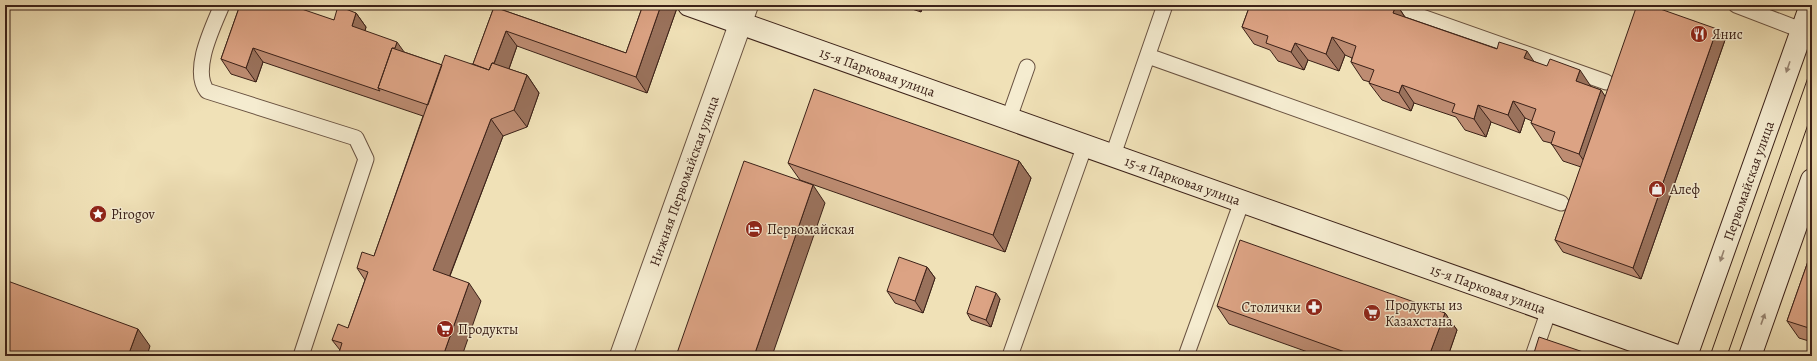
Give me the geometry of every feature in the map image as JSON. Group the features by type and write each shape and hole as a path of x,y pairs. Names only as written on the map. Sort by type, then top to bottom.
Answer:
{"street":[{"name":"15-я Парковая улица","path":"689,5 744,14 1009,118 1677,356"},
{"name":"Первомайская улица","path":"1686,356 1811,5"},
{"name":"Нижняя Первомайская улица","path":"621,356 744,14"},
{"path":"1750,356 1812,180"}],"lane":[{"path":"222,5 205,51 201,70 202,84 207,91 356,138 366,159 301,356"},
{"path":"1113,155 1165,5"},
{"path":"1388,5 1606,82"},
{"path":"1736,5 1801,30"},
{"path":"1148,56 1561,203"},
{"path":"1009,118 1027,67"},
{"path":"1010,356 1086,145"},
{"path":"1186,356 1242,201"},
{"path":"1533,356 1549,310"}],"building":[{"path":"240,5 290,5 334,20 338,6 356,13 352,26 397,42 395,48 392,48 378,88 380,91 253,48 246,68 221,59"},
{"path":"643,5 661,5 636,77 506,31 494,63 492,63 489,70 473,64 494,7 626,53"},
{"path":"1250,5 1396,5 1393,13 1497,49 1499,42 1527,51 1524,58 1547,66 1550,59 1580,70 1576,81 1601,90 1579,154 1551,144 1555,132 1531,123 1536,109 1513,101 1508,115 1478,105 1474,119 1452,112 1455,104 1402,85 1399,93 1369,83 1374,70 1351,62 1356,46 1332,37 1326,54 1295,43 1291,52 1266,43 1268,36 1242,27"},
{"path":"1637,5 1649,5 1717,29 1633,268 1555,240"},
{"path":"392,48 442,65 428,105 378,88"},
{"path":"445,55 489,70 492,63 527,75 514,110 491,119 433,270 469,283 443,356 338,356 342,343 332,340 338,324 348,328 368,272 357,268 362,252 374,256"},
{"path":"814,89 1019,161 993,235 788,163"},
{"path":"744,161 813,185 754,356 676,356"},
{"path":"1240,240 1445,313 1429,356 1356,356 1217,306"},
{"path":"1812,250 1812,329 1787,321"},
{"path":"899,257 927,267 915,301 887,291"},
{"path":"5,280 138,329 128,356 5,356"},
{"path":"976,286 996,293 986,320 967,313"},
{"path":"1539,337 1595,356 1533,356"}],"tram line":[{"path":"1710,356 1812,66"},
{"path":"1727,356 1812,113"}],"place":[{"name":"Янис","path":"1699,34"},
{"name":"Алеф","path":"1657,189"},
{"name":"Pirogov","path":"98,214"},
{"name":"Первомайская","path":"754,229"},
{"name":"Столички","path":"1314,307"},
{"name":"Продукты из Казахстана","path":"1372,313"},
{"name":"Продукты","path":"445,329"}]}
